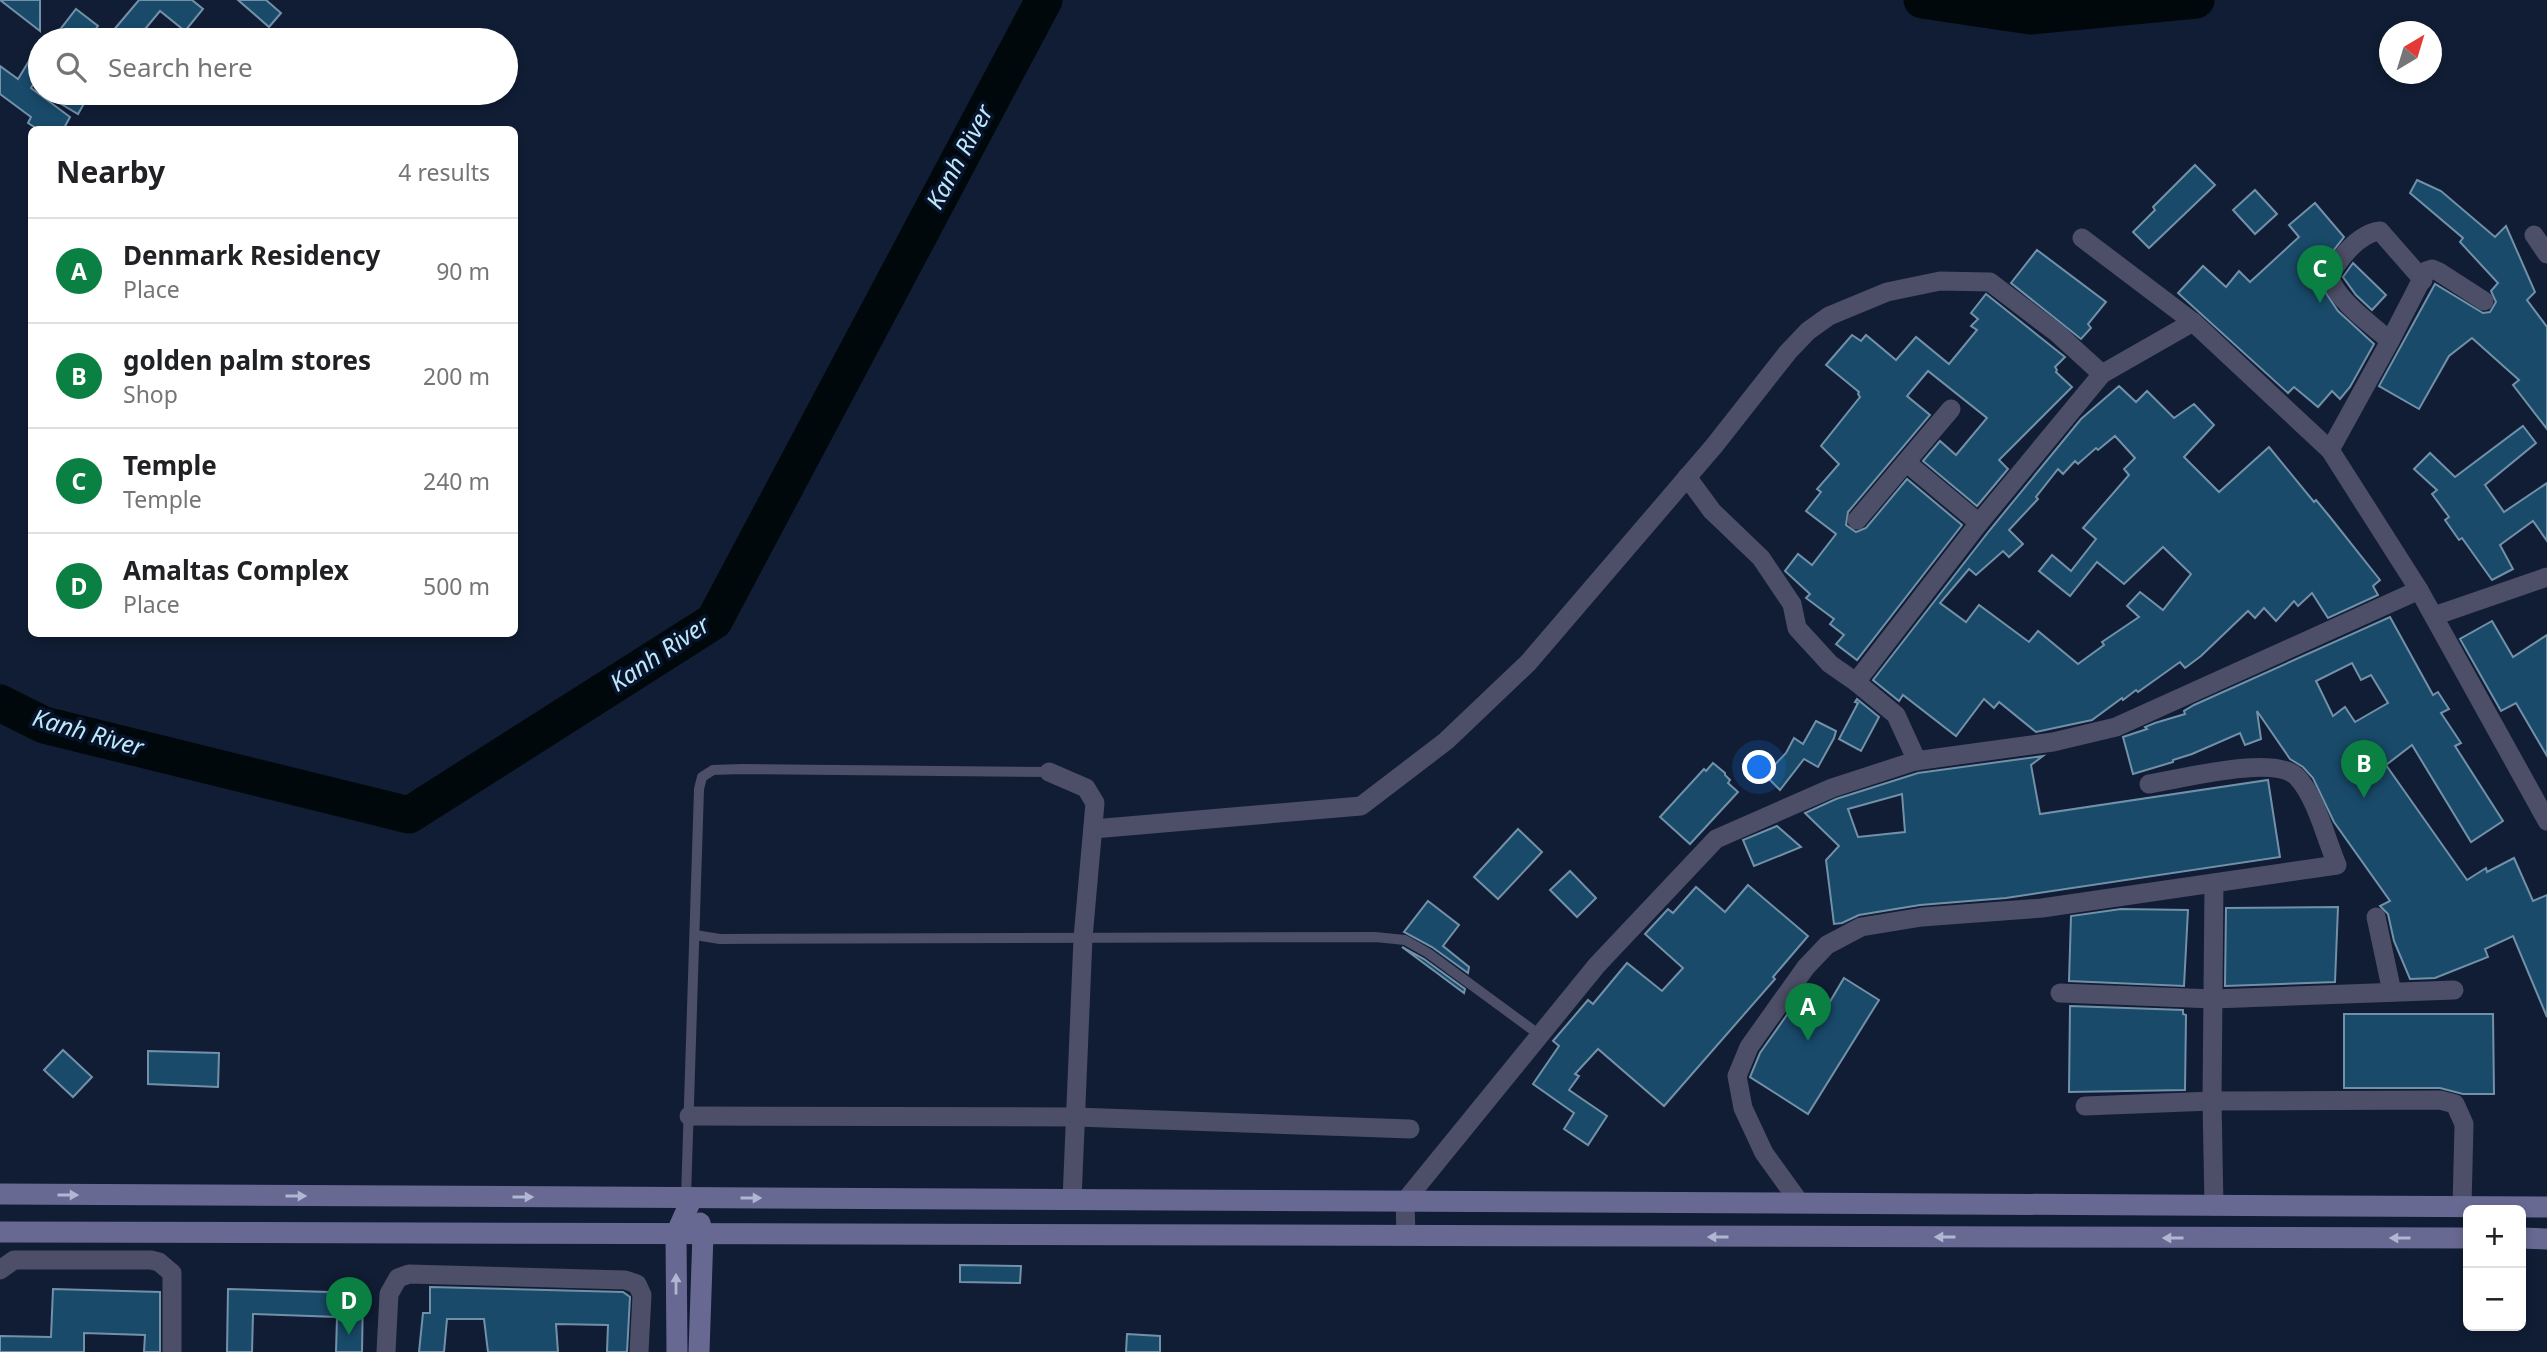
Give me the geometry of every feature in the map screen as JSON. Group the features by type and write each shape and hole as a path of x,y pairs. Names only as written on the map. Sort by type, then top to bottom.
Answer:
{"street":[{"path":"2390,341 2342,297 2329,275 2362,237 2370,232 2380,231 2423,280"},
{"path":"2534,235 2547,254"},
{"path":"2082,238 2193,322 2330,450 2434,616 2547,821"},
{"path":"2330,450 2426,271 2432,269 2484,301"},
{"path":"1093,829 1361,806 1446,741 1528,663 1687,477 1788,352 1808,331 1829,316 1887,292 1940,281 1990,282 2057,333 2102,374"},
{"path":"1857,682 1979,523 2102,374 2193,322"},
{"path":"1857,520 1951,409"},
{"path":"1907,463 1979,523"},
{"path":"1687,477 1712,511 1761,558 1791,604 1797,628 1830,664 1857,682 1896,715 1917,761"},
{"path":"2434,616 2547,577"},
{"path":"1406,1236 1405,1201 1597,965 1716,839 1832,788 1917,761 2053,742 2116,727 2418,590"},
{"path":"1800,1203 1764,1153 1743,1108 1737,1076 1749,1047 1806,967 1827,945 1861,927 1922,917 2042,908 2337,865 2308,792 2297,776 2286,768 2247,767 2150,784"},
{"path":"1049,772 1086,788 1095,803 1083,938 1072,1200"},
{"path":"2214,883 2214,1206"},
{"path":"2376,917 2392,992"},
{"path":"2060,993 2214,999 2454,990"},
{"path":"2085,1106 2212,1101 2440,1100 2455,1104 2464,1124 2462,1207"},
{"path":"689,1116 1076,1117 1410,1129"},
{"path":"0,1194 2547,1207"},
{"path":"677,1352 676,1234 689,1198"},
{"path":"689,1198 703,1234 699,1352"},
{"path":"0,1233 2463,1238"},
{"path":"2526,1238 2547,1238"},
{"path":"0,1270 14,1260 159,1262 172,1273 172,1352"},
{"path":"386,1352 389,1294 398,1278 409,1274 625,1280 637,1284 642,1295 639,1352"}],"lane":[{"path":"689,1198 699,789 702,777 713,770 1049,772"},
{"path":"695,935 720,939 1376,937 1405,940 1428,953 1541,1036"}],"building":[{"path":"0,0 40,0 40,28 36,28"},
{"path":"139,0 192,0 203,9 187,28 181,28 160,11 146,28 115,28"},
{"path":"238,0 266,0 281,13 269,27"},
{"path":"76,9 98,26 96,28 61,28"},
{"path":"28,63 28,105 54,105 70,117 65,126 33,126 28,123 31,117 0,94 0,66 18,79"},
{"path":"63,105 83,105 78,114"},
{"path":"2195,165 2215,185 2149,248 2133,232 2155,210 2153,207"},
{"path":"2417,180 2441,191 2495,237 2506,226 2535,292 2527,300 2547,327 2547,429 2513,385 2519,380 2472,338 2449,356 2419,409 2379,386 2435,284 2483,313 2490,312 2496,302 2491,291 2498,283 2460,242 2463,238 2410,193"},
{"path":"2255,190 2277,214 2255,234 2233,210"},
{"path":"2315,203 2344,237 2319,269 2318,281 2338,311 2374,344 2350,387 2340,399 2332,391 2318,407 2294,387 2288,393 2178,293 2203,266 2226,287 2239,271 2250,282 2299,237 2289,225"},
{"path":"2037,250 2106,302 2088,324 2091,328 2081,339 2011,283"},
{"path":"2353,263 2386,295 2372,310 2356,295 2343,277"},
{"path":"1986,294 2065,357 2055,367 2056,372 2072,387 1999,460 2008,469 1977,506 1923,461 1940,441 1956,455 1987,418 1928,371 1907,396 1930,415 1848,512 1846,525 1856,532 1866,528 1907,479 1962,525 1857,660 1836,644 1844,635 1830,624 1834,619 1806,598 1810,594 1785,571 1798,554 1812,565 1836,534 1806,511 1821,492 1817,489 1839,464 1821,446 1860,397 1859,392 1826,365 1852,335 1861,341 1866,335 1896,360 1916,337 1949,364 1977,330 1971,326 1978,319 1971,313"},
{"path":"2119,386 2136,402 2147,391 2174,418 2194,404 2214,425 2184,457 2219,492 2269,447 2314,502 2316,500 2380,580 2373,586 2378,595 2328,618 2312,593 2298,606 2294,601 2276,621 2264,608 2255,618 2248,611 2185,668 2180,662 2092,720 2036,732 1999,702 1994,708 1984,699 1956,736 1903,695 1899,701 1873,680 1989,531 2081,419","holes":["2115,436 2135,458 2124,469 2129,475 2083,528 2096,539 2071,571 2052,555 2039,571 2070,596 2097,562 2124,584 2163,547 2191,574 2163,610 2140,592 2127,606 2139,617 2102,642 2104,645 2078,664 2038,631 2029,642 1979,605 1966,622 1940,603 1969,569 1976,575 2003,551 2009,557 2023,544 2009,530 2038,499 2036,497 2058,469 2063,474 2075,461 2078,464"]},
{"path":"2523,426 2536,443 2485,485 2504,512 2547,483 2547,541 2533,521 2500,545 2513,569 2492,580 2462,538 2459,540 2445,520 2449,517 2432,494 2437,490 2414,469 2430,453 2455,477"},
{"path":"2390,617 2433,695 2438,692 2449,709 2441,713 2461,743 2455,746 2503,821 2471,842 2412,745 2386,765 2467,880 2486,868 2487,872 2514,858 2533,901 2547,895 2547,1017 2513,936 2485,949 2488,957 2435,978 2410,979 2394,941 2388,914 2380,906 2390,901 2334,822 2313,778 2303,767 2290,759 2257,711 2261,739 2245,745 2240,733 2173,762 2133,774 2123,737 2185,714 2184,711","holes":["2352,663 2361,680 2371,675 2388,703 2355,722 2345,707 2333,716 2316,681"]},
{"path":"2492,621 2513,657 2547,635 2547,756 2516,703 2501,711 2460,639"},
{"path":"1857,699 1879,717 1861,751 1839,739 1858,703 1855,702"},
{"path":"1816,721 1836,731 1834,738 1818,767 1804,759 1780,790 1765,775 1786,753 1794,738 1803,744"},
{"path":"2043,756 2031,765 2040,814 2268,780 2280,857 2006,898 1920,905 1859,915 1834,924 1826,860 1839,846 1805,813 1836,799 1918,773","holes":["1902,794 1905,832 1858,837 1848,809"]},
{"path":"1713,763 1725,773 1730,780 1728,783 1738,792 1690,844 1660,817 1704,769 1706,771"},
{"path":"1777,826 1801,847 1754,866 1743,840"},
{"path":"1518,829 1542,852 1498,899 1474,877"},
{"path":"1570,871 1596,898 1577,917 1550,890"},
{"path":"1748,885 1808,936 1773,977 1775,979 1664,1106 1598,1049 1575,1074 1579,1076 1569,1090 1607,1116 1588,1145 1564,1129 1574,1113 1533,1084 1559,1046 1553,1041 1588,1000 1593,1004 1627,963 1662,991 1683,968 1645,934 1668,909 1673,913 1696,887 1725,912"},
{"path":"1428,901 1459,925 1443,946 1469,967 1468,973 1432,947 1404,932"},
{"path":"2338,907 2335,982 2225,986 2226,908"},
{"path":"2121,909 2188,910 2184,986 2069,981 2071,916"},
{"path":"1402,947 1424,959 1465,989 1464,993"},
{"path":"1844,978 1879,1000 1808,1114 1750,1077 1760,1053 1801,995 1825,1010"},
{"path":"2070,1006 2183,1010 2186,1015 2185,1090 2069,1092"},
{"path":"2344,1014 2493,1014 2494,1094 2463,1094 2440,1088 2344,1088"},
{"path":"63,1050 92,1077 73,1097 44,1070"},
{"path":"148,1051 219,1053 218,1087 148,1084"},
{"path":"960,1265 1021,1266 1020,1283 960,1282"},
{"path":"430,1287 623,1292 630,1297 627,1352 607,1352 608,1325 556,1324 558,1352 488,1352 484,1319 447,1319 444,1352 419,1352 423,1313 430,1313"},
{"path":"53,1289 160,1292 160,1352 144,1352 145,1335 84,1333 84,1352 0,1352 0,1336 51,1337"},
{"path":"228,1289 363,1293 362,1352 336,1352 337,1317 253,1314 252,1352 227,1352"},
{"path":"1127,1334 1160,1336 1160,1352 1126,1352"}],"waterway":[{"name":"Kanh River","path":"0,703 44,725 409,815 714,621 1044,0"},
{"name":"Kanh River","path":"1922,0 2030,16 2196,0"}],"place":[{"name":"Temple","path":"2320,303"},
{"name":"golden palm stores","path":"2364,798"},
{"name":"Denmark Residency","path":"1808,1041"},
{"name":"Amaltas Complex","path":"349,1335"}]}
